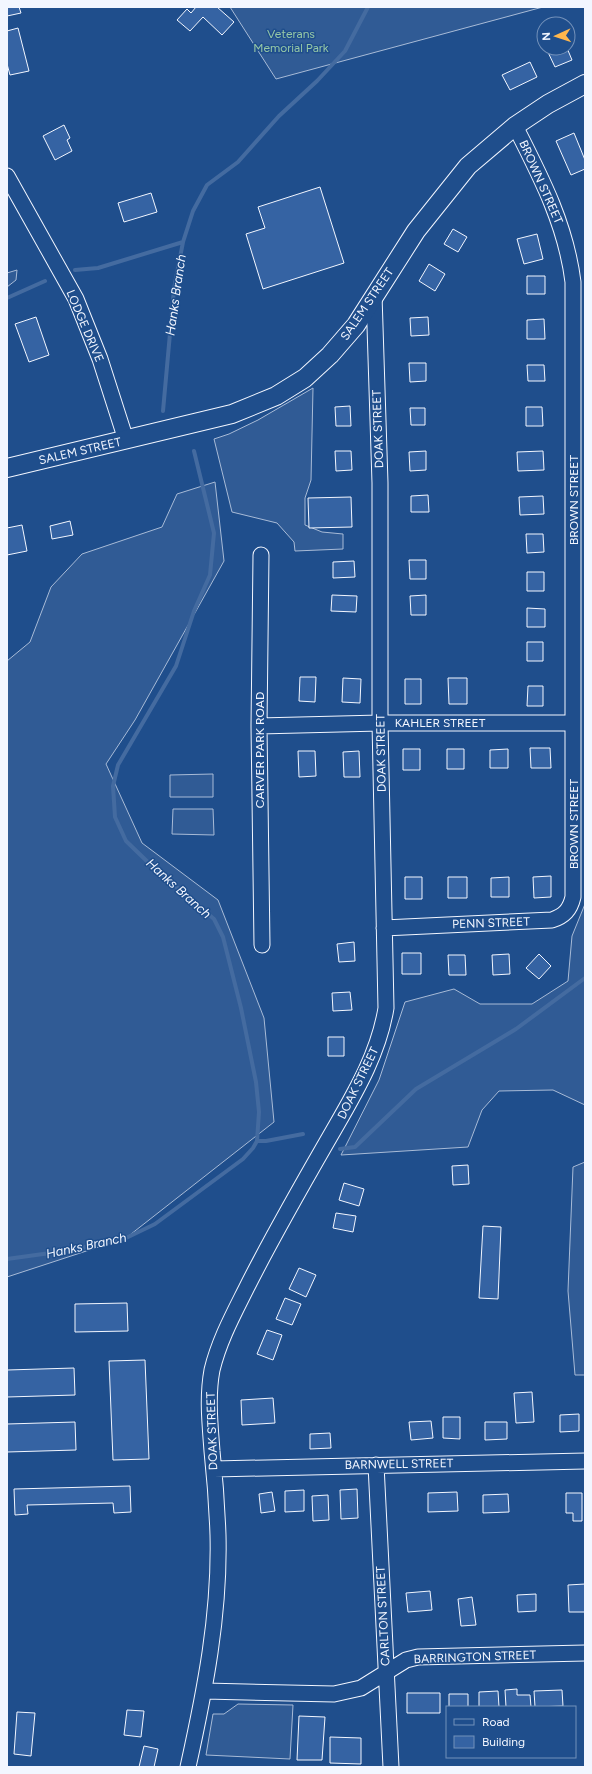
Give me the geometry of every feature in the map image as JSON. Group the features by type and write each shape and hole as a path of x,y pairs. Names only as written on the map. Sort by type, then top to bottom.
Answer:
{"main road":[{"name":"SALEM STREET","path":"7,468 232,414 276,396 305,378 330,356 356,325 416,231 468,166 515,126 548,104 585,84"}],"street":[{"name":"BROWN STREET","path":"515,126 542,179 564,232 570,256 573,282 574,886"},
{"name":"LODGE DRIVE","path":"7,176 76,299 100,359 126,440"},
{"name":"DOAK STREET","path":"188,1767 205,1691 212,1646 218,1577 218,1535 209,1396 212,1371 221,1342 255,1271 354,1095 377,1044 383,1026 386,1008 380,723 380,483 374,295"},
{"name":"CARVER PARK ROAD","path":"261,555 259,726 262,945"},
{"name":"KAHLER STREET","path":"259,726 380,723 573,723"},
{"name":"PENN STREET","path":"384,928 552,920 567,913 572,905 574,886"},
{"name":"BARNWELL STREET","path":"214,1469 585,1461"},
{"name":"CARLTON STREET","path":"376,1465 391,1767"},
{"name":"BARRINGTON STREET","path":"205,1691 334,1694 361,1688 406,1660 418,1657 585,1653"}],"shaded area":[{"name":"Veterans Memorial Park","path":"230,7 543,7 276,79"},
{"path":"17,270 16,280 7,287 7,273"},
{"path":"313,388 311,480 305,498 305,525 322,532 343,534 343,549 295,551 294,542 277,523 232,512 214,439 229,434 258,420"},
{"path":"215,482 224,561 135,720 106,764 142,843 218,900 264,1018 274,1122 126,1238 7,1277 7,661 30,642 51,587 82,554 162,527 177,494"},
{"path":"213,774 213,797 170,797 170,775"},
{"path":"173,809 213,809 214,835 172,834"},
{"path":"585,904 585,1105 553,1090 499,1091 482,1110 468,1147 341,1155 379,1080 405,1002 454,989 480,1004 532,1004 568,981 572,936"},
{"path":"585,1162 585,1375 575,1375 568,1291 573,1167"},
{"path":"238,1704 293,1705 290,1759 206,1755 213,1714 224,1714"}],"building":[{"path":"7,7 19,7 21,13 7,16"},
{"path":"196,7 217,7 234,22 222,35 203,17 190,31 177,20 187,9 191,13"},
{"path":"18,28 29,71 10,75 7,64 7,31"},
{"path":"550,56 570,56 572,60 555,67"},
{"path":"530,62 537,77 510,90 502,75"},
{"path":"64,125 70,138 67,140 72,151 55,160 43,136"},
{"path":"574,133 585,160 585,169 571,175 556,141"},
{"path":"320,187 344,263 263,289 246,234 265,228 258,207"},
{"path":"151,193 157,212 124,222 118,203"},
{"path":"453,229 467,237 458,252 444,244"},
{"path":"537,234 543,259 524,264 517,239"},
{"path":"429,264 445,274 435,291 419,281"},
{"path":"527,276 545,276 545,294 527,294"},
{"path":"36,317 49,355 29,362 15,324"},
{"path":"428,317 429,335 411,336 410,318"},
{"path":"544,319 545,339 527,339 527,320"},
{"path":"409,363 426,363 426,381 410,382"},
{"path":"527,365 544,365 545,381 528,381"},
{"path":"350,406 351,426 336,426 335,407"},
{"path":"526,407 542,407 543,426 526,426"},
{"path":"410,408 425,408 425,425 411,425"},
{"path":"335,451 351,451 352,470 336,471"},
{"path":"426,451 426,470 410,471 409,452"},
{"path":"543,451 544,470 518,471 517,452"},
{"path":"428,495 429,512 411,512 411,496"},
{"path":"543,496 544,514 520,515 519,497"},
{"path":"351,497 352,527 309,528 308,498"},
{"path":"70,521 73,535 52,539 50,526"},
{"path":"22,525 27,551 7,555 7,528"},
{"path":"526,534 543,534 544,552 527,553"},
{"path":"409,560 426,560 426,579 410,579"},
{"path":"354,561 355,577 333,578 333,562"},
{"path":"527,572 544,572 544,591 527,591"},
{"path":"332,595 357,596 356,612 331,611"},
{"path":"426,595 426,615 411,615 410,596"},
{"path":"527,608 545,609 545,627 527,627"},
{"path":"527,642 543,642 543,661 527,661"},
{"path":"300,677 316,677 315,702 299,701"},
{"path":"343,678 361,679 360,703 342,702"},
{"path":"448,678 467,678 467,704 449,704"},
{"path":"405,679 421,679 421,704 405,704"},
{"path":"528,686 543,686 543,706 527,706"},
{"path":"530,748 550,748 551,768 531,768"},
{"path":"403,749 420,749 420,770 403,770"},
{"path":"447,749 464,749 464,769 447,769"},
{"path":"508,749 508,768 490,768 490,750"},
{"path":"298,751 315,751 316,776 299,777"},
{"path":"359,751 360,777 344,777 343,752"},
{"path":"551,876 551,897 534,898 533,877"},
{"path":"405,877 422,877 422,899 405,899"},
{"path":"448,877 467,877 467,898 448,898"},
{"path":"509,877 509,897 491,897 491,878"},
{"path":"354,942 355,961 339,962 337,944"},
{"path":"402,953 421,953 421,974 402,974"},
{"path":"509,954 510,974 493,975 492,955"},
{"path":"539,954 551,966 539,979 526,968"},
{"path":"448,955 465,955 466,975 449,975"},
{"path":"350,992 352,1010 333,1011 332,993"},
{"path":"328,1037 344,1037 344,1056 328,1056"},
{"path":"468,1165 469,1184 453,1185 452,1166"},
{"path":"344,1183 364,1189 359,1206 339,1200"},
{"path":"336,1213 356,1216 353,1232 333,1228"},
{"path":"483,1226 501,1227 498,1299 479,1298"},
{"path":"299,1268 316,1275 306,1297 289,1289"},
{"path":"285,1298 301,1304 292,1325 276,1319"},
{"path":"127,1303 128,1331 75,1332 75,1304"},
{"path":"267,1330 282,1335 273,1360 257,1354"},
{"path":"145,1360 149,1459 113,1460 109,1361"},
{"path":"74,1368 75,1395 7,1397 7,1370"},
{"path":"532,1392 534,1422 516,1423 514,1393"},
{"path":"273,1398 275,1423 242,1425 241,1400"},
{"path":"579,1414 579,1431 560,1432 560,1415"},
{"path":"443,1417 460,1417 460,1439 443,1438"},
{"path":"431,1421 433,1438 411,1440 409,1422"},
{"path":"75,1422 76,1450 7,1452 7,1424"},
{"path":"485,1422 507,1422 507,1439 485,1440"},
{"path":"330,1433 331,1448 310,1449 310,1434"},
{"path":"130,1486 131,1512 114,1513 113,1503 27,1505 28,1514 15,1515 14,1489"},
{"path":"357,1489 358,1518 341,1519 340,1490"},
{"path":"304,1490 304,1511 285,1512 285,1491"},
{"path":"272,1492 275,1511 261,1513 259,1494"},
{"path":"457,1492 458,1511 428,1512 428,1493"},
{"path":"566,1493 582,1493 582,1521 573,1521 573,1513 566,1513"},
{"path":"508,1494 509,1512 483,1513 483,1495"},
{"path":"328,1495 329,1520 313,1521 312,1496"},
{"path":"585,1584 585,1612 569,1612 568,1585"},
{"path":"430,1591 432,1610 408,1612 406,1593"},
{"path":"536,1594 536,1611 518,1612 517,1595"},
{"path":"472,1597 476,1625 461,1626 458,1599"},
{"path":"517,1689 517,1695 530,1695 531,1706 506,1706 505,1690"},
{"path":"562,1690 563,1706 535,1706 534,1691"},
{"path":"498,1691 499,1706 479,1706 479,1692"},
{"path":"407,1693 440,1693 440,1713 407,1713"},
{"path":"449,1694 468,1694 468,1706 449,1706"},
{"path":"127,1710 144,1711 141,1737 124,1735"},
{"path":"17,1712 35,1713 31,1756 14,1754"},
{"path":"299,1716 325,1717 322,1760 297,1760"},
{"path":"330,1737 361,1738 361,1764 330,1763"},
{"path":"144,1746 158,1749 154,1767 139,1767"}],"waterway":[{"path":"163,411 174,289 183,242 193,211 207,185 238,162 279,116 317,81 345,51 368,7"},
{"name":"Hanks Branch","path":"75,270 98,268 183,242"},
{"name":"Hanks Branch","path":"7,298 45,281"},
{"name":"Hanks Branch","path":"7,1259 72,1250 126,1238 155,1224 243,1159 257,1141 259,1112 256,1082 241,1008 223,937 214,919 154,868 126,841 115,817 113,786 118,765 176,666 194,611 210,575 214,533 194,451"},
{"path":"340,1149 355,1147 416,1089 516,1029 585,978"},
{"path":"257,1141 266,1141 303,1134"}]}
